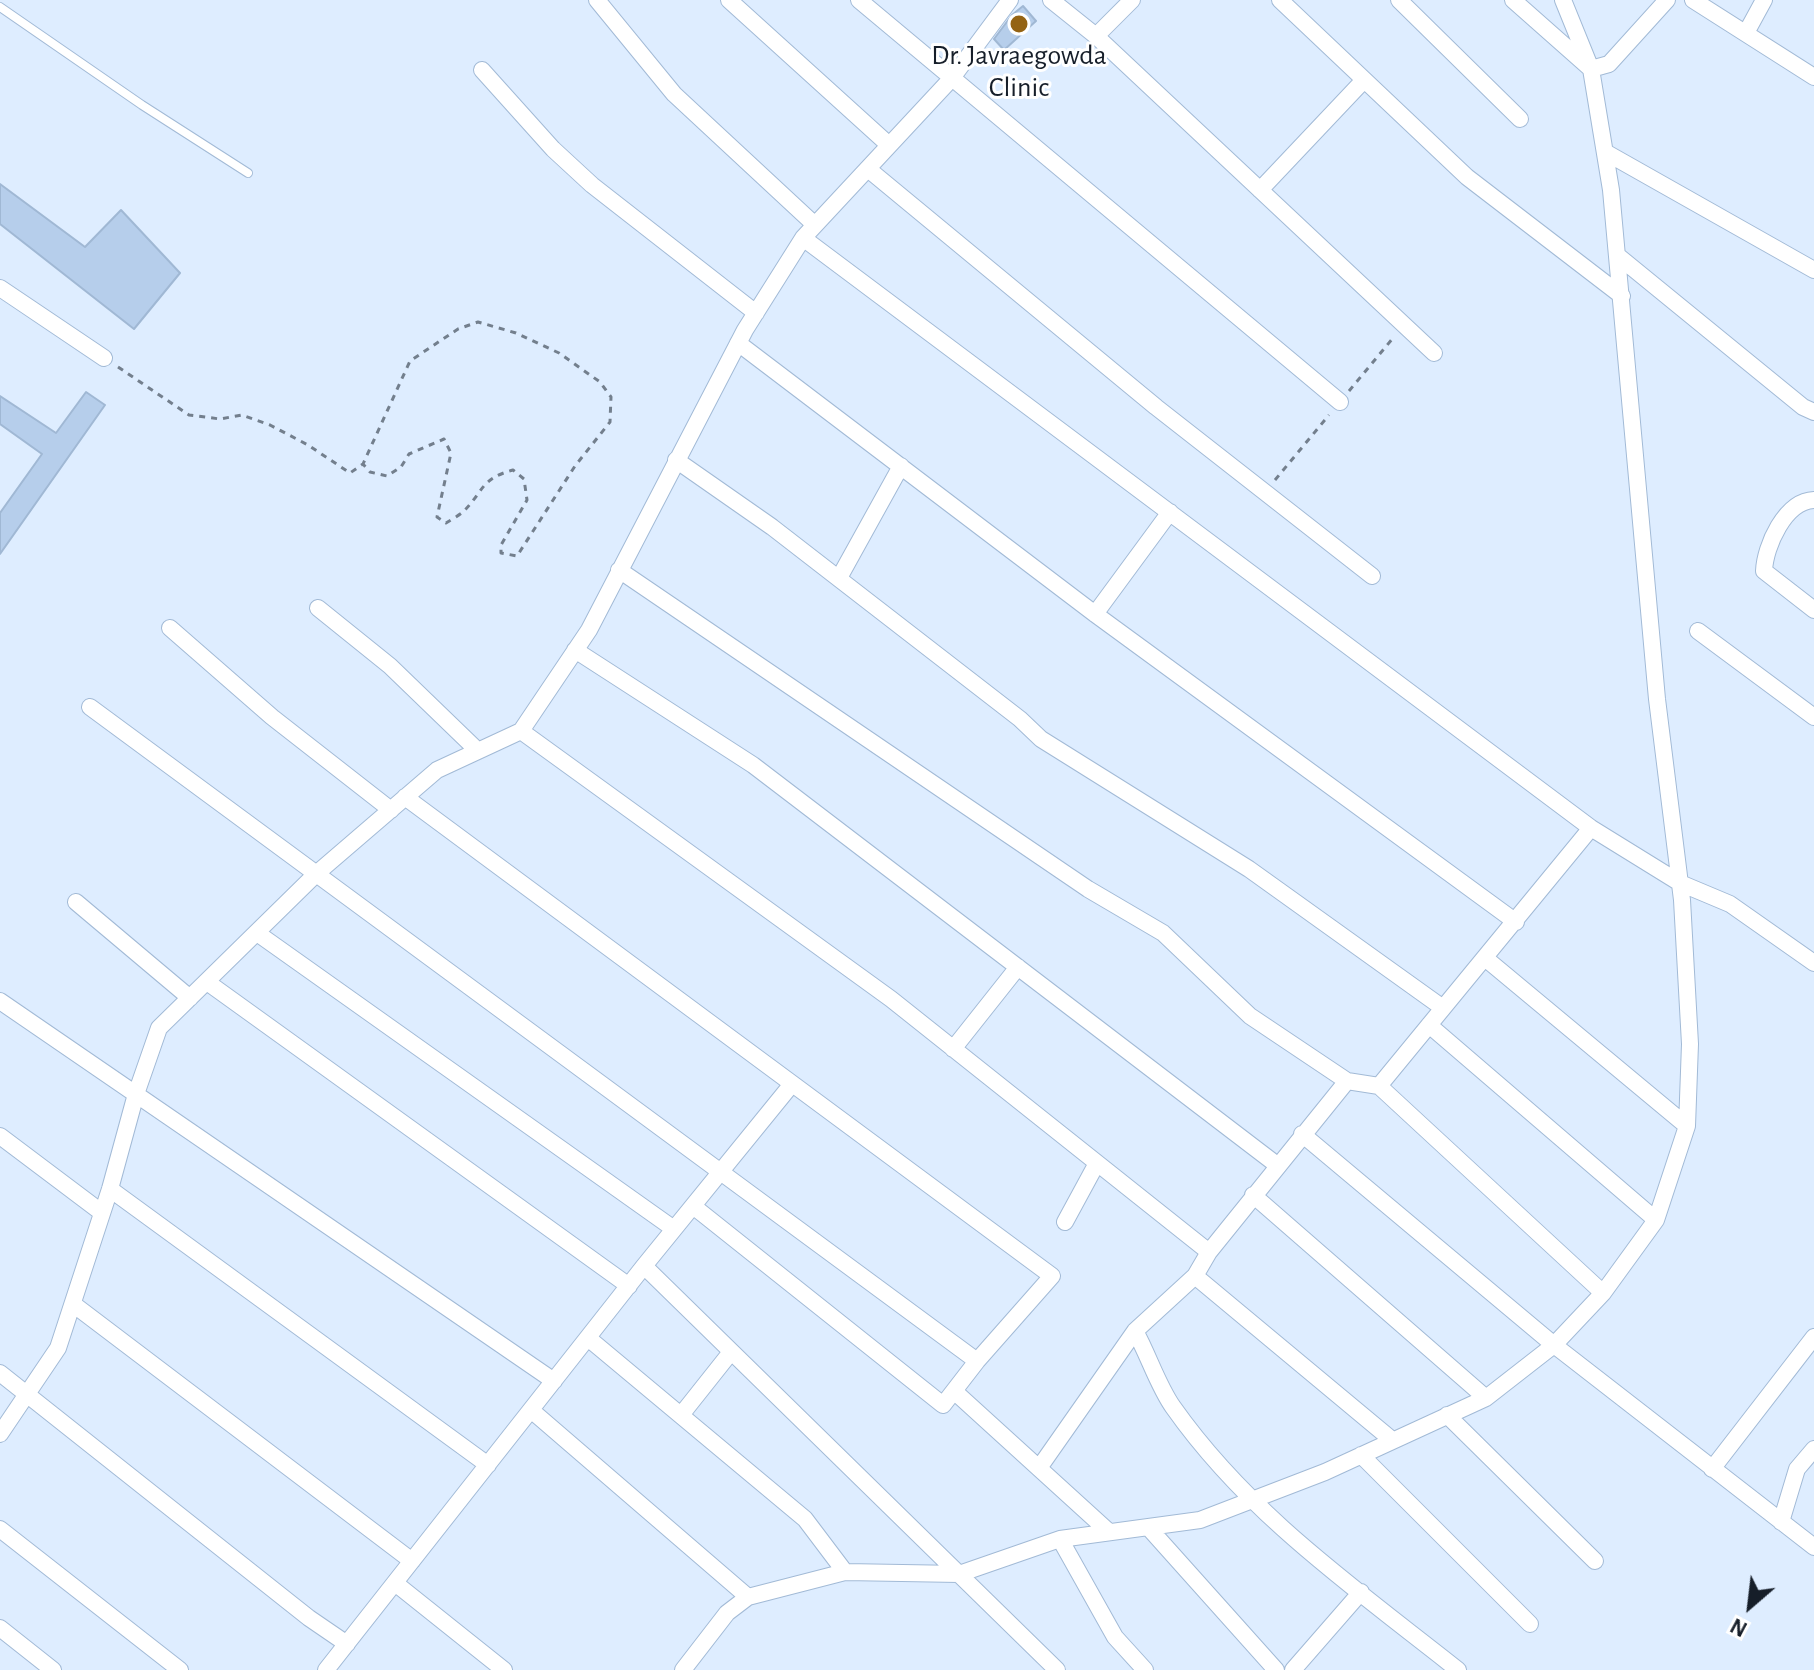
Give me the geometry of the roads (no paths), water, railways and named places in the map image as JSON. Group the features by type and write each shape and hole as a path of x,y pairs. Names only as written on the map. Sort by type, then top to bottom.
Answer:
{"street":[{"path":"597,0 674,94 815,225"},
{"path":"729,0 889,145"},
{"path":"859,0 1340,402"},
{"path":"0,1434 58,1348 159,1028 316,874 437,770 521,731 589,630 738,343 803,238 952,78 1010,0"},
{"path":"1051,0 1096,36 1434,353"},
{"path":"1096,36 1132,0"},
{"path":"1280,0 1467,177 1622,296"},
{"path":"1399,0 1520,119"},
{"path":"1513,0 1591,69"},
{"path":"690,1667 727,1613 748,1597 845,1572 959,1574 1060,1539 1200,1520 1361,1455 1486,1398 1554,1345 1603,1293 1656,1220 1687,1126 1690,1044 1680,883 1657,699 1622,296 1605,152 1591,69 1563,0"},
{"path":"1591,69 1609,64 1667,0"},
{"path":"1693,0 1811,68"},
{"path":"1746,33 1764,0"},
{"path":"482,70 553,149 592,185 756,313"},
{"path":"1260,190 1364,80"},
{"path":"1605,152 1814,270"},
{"path":"868,169 1156,407 1372,576"},
{"path":"803,238 1591,828 1680,883 1730,904 1814,963"},
{"path":"1618,256 1803,407 1814,412"},
{"path":"0,288 104,358"},
{"path":"738,343 1095,614 1516,922"},
{"path":"676,460 839,578 1020,719 1041,739 1249,869 1443,1008"},
{"path":"839,578 901,466"},
{"path":"1814,500 1806,500 1780,522 1764,555 1764,571 1814,610"},
{"path":"1095,614 1170,512"},
{"path":"619,570 1088,889 1163,933 1250,1016 1347,1081 1379,1086 1603,1293"},
{"path":"318,608 390,666 478,751"},
{"path":"170,628 272,717 391,810"},
{"path":"1698,631 1814,717"},
{"path":"575,650 753,765 1277,1165"},
{"path":"90,707 977,1361"},
{"path":"521,731 891,999 1209,1252"},
{"path":"405,797 1052,1276 977,1361 943,1405 693,1206"},
{"path":"1379,1086 1591,828"},
{"path":"76,902 190,998"},
{"path":"257,933 674,1229"},
{"path":"1485,958 1687,1126"},
{"path":"953,1049 1018,967"},
{"path":"207,982 629,1286"},
{"path":"0,1001 554,1381"},
{"path":"1429,1025 1656,1220"},
{"path":"1039,1468 1135,1331 1195,1276 1209,1252 1253,1195 1347,1081"},
{"path":"326,1670 644,1266 792,1084"},
{"path":"1302,1134 1554,1345 1814,1547"},
{"path":"0,1136 101,1212"},
{"path":"1065,1222 1097,1163"},
{"path":"110,1189 488,1465"},
{"path":"1253,1195 1486,1398"},
{"path":"644,1266 1057,1670"},
{"path":"1195,1276 1392,1440"},
{"path":"73,1304 412,1561"},
{"path":"1135,1331 1171,1404 1205,1449 1251,1501 1458,1670"},
{"path":"1712,1469 1814,1337"},
{"path":"588,1338 805,1519 845,1572"},
{"path":"681,1415 731,1352"},
{"path":"0,1373 309,1618 347,1644"},
{"path":"954,1391 1109,1532"},
{"path":"531,1410 748,1597"},
{"path":"1447,1415 1595,1561"},
{"path":"1781,1522 1797,1469 1814,1449"},
{"path":"1361,1455 1530,1624"},
{"path":"1148,1527 1276,1670"},
{"path":"0,1529 180,1670"},
{"path":"1060,1539 1115,1637 1145,1670"},
{"path":"395,1583 504,1670"},
{"path":"1293,1670 1361,1592"},
{"path":"0,1628 53,1670"}],"lane":[{"path":"0,7 142,105 248,173"}],"place":[{"name":"Dr. Javraegowda Clinic","path":"1019,24"}]}
